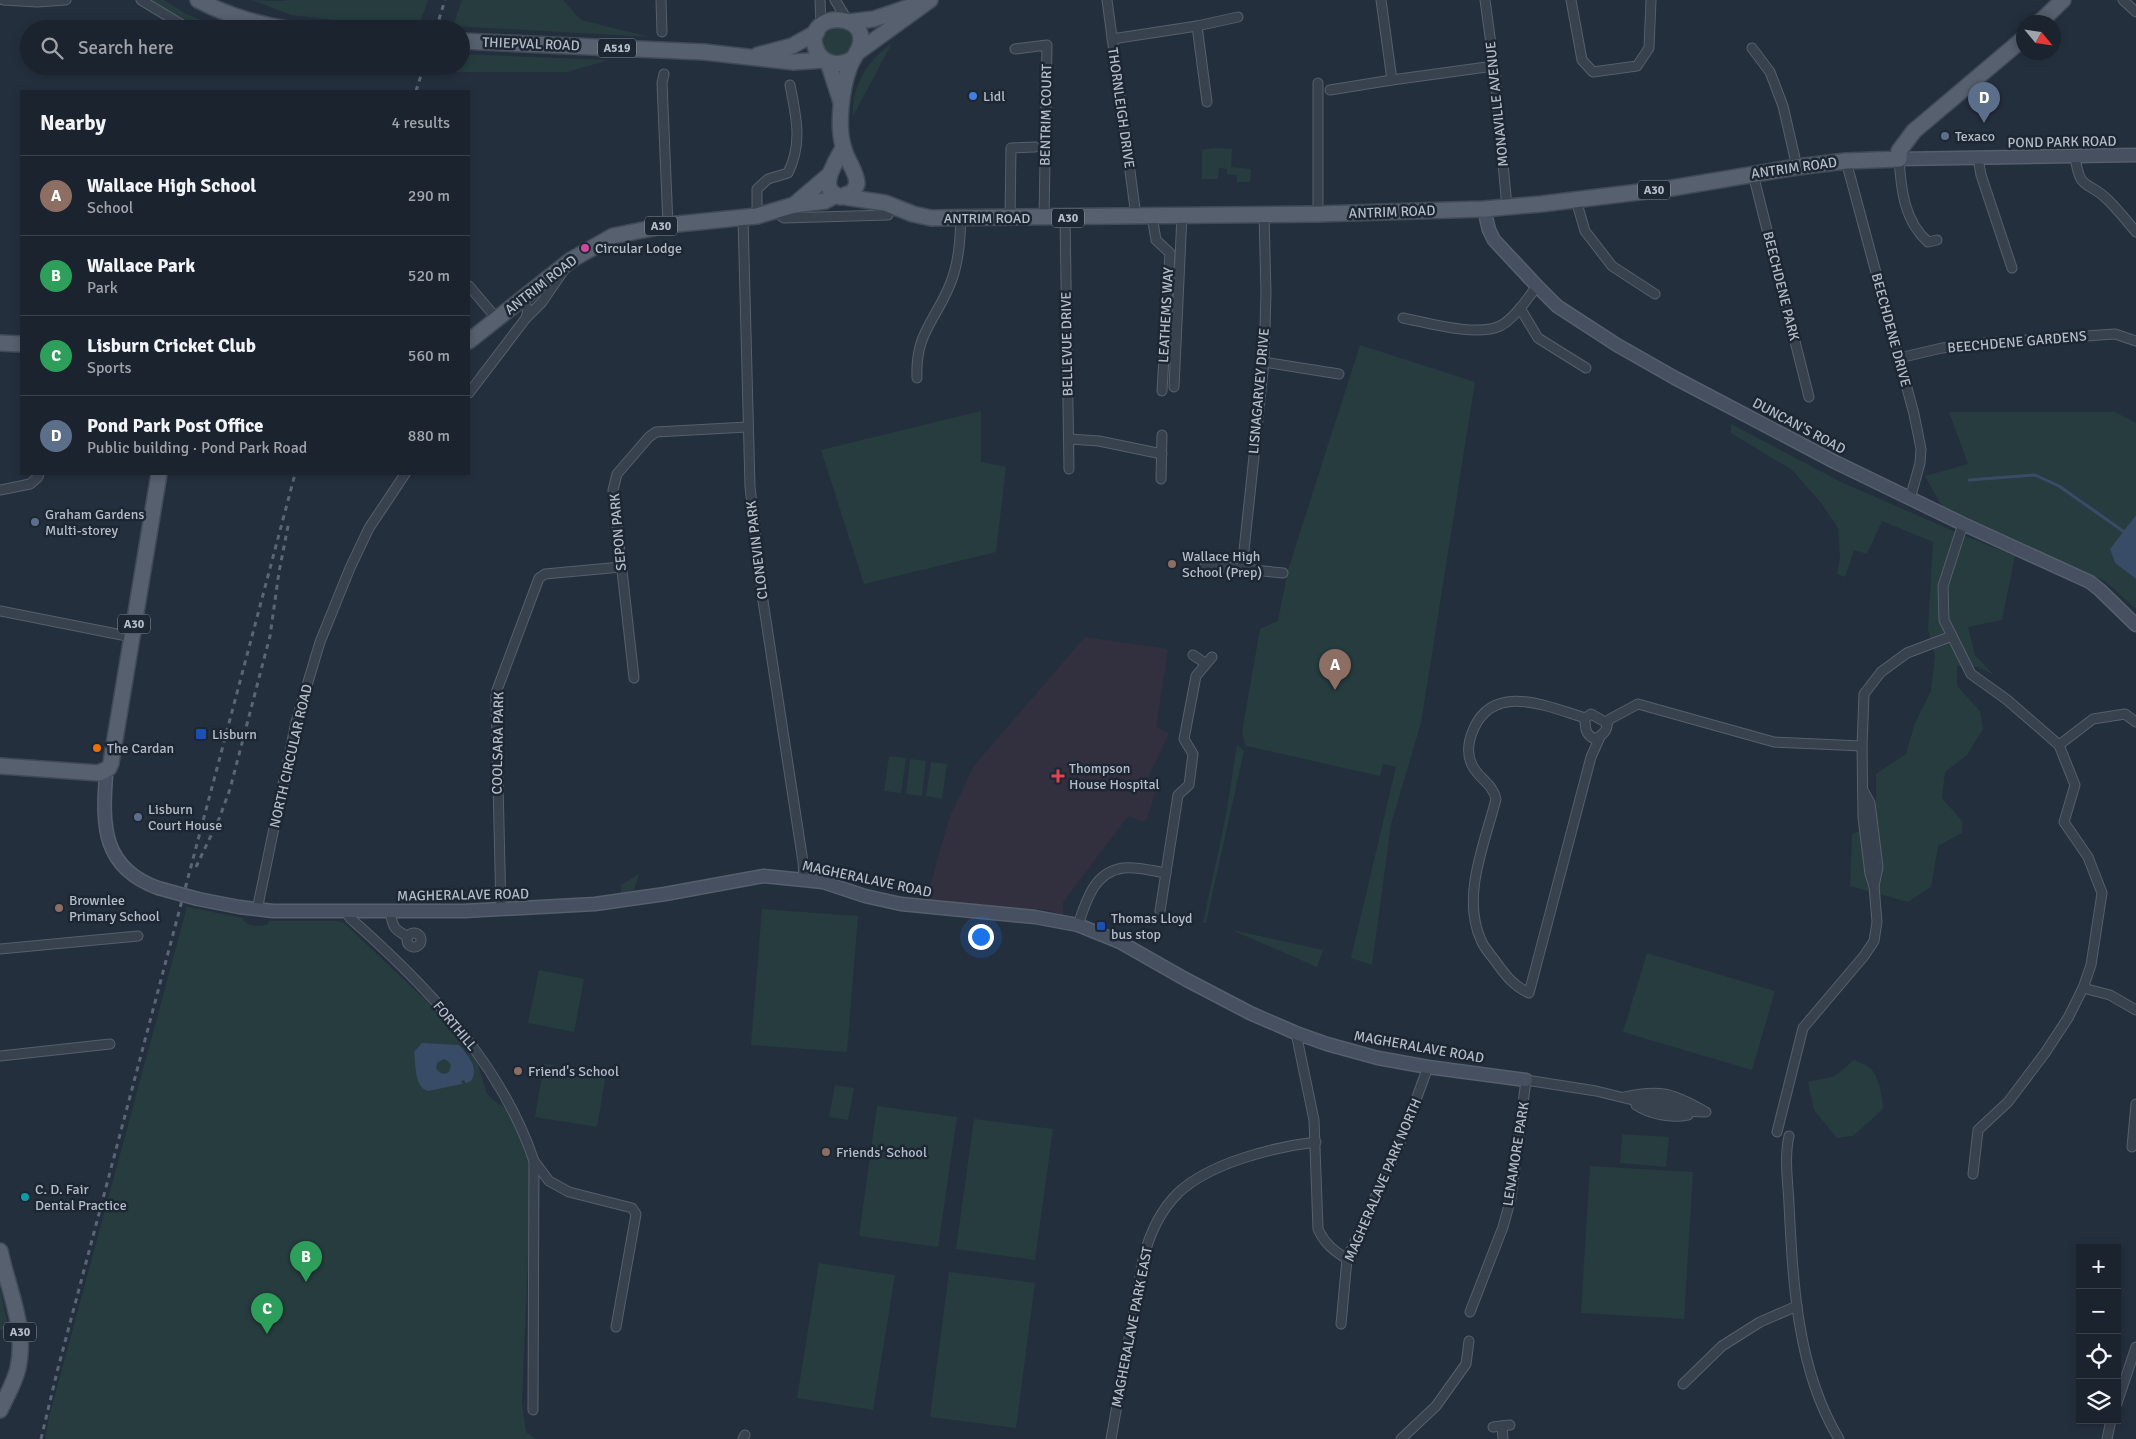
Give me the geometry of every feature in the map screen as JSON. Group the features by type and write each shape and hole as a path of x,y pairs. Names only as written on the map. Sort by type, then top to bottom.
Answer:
{"main road":[{"path":"198,0 218,5 249,20"},
{"name":"A519","path":"819,29 834,19 849,21 874,18 929,0"},
{"name":"A519","path":"826,61 841,64 856,55 929,0"},
{"path":"2047,15 2063,0"},
{"path":"849,21 858,30 860,37 856,55"},
{"path":"819,29 815,46 818,53 826,61"},
{"name":"THIEPVAL ROAD","path":"751,56 792,46 819,29"},
{"name":"THIEPVAL ROAD","path":"470,41 704,52 793,62 826,61"},
{"path":"1899,159 1899,151 1914,131 2016,45"},
{"name":"A30","path":"841,102 856,55"},
{"name":"A30","path":"826,61 841,102 843,148 854,173"},
{"name":"A30","path":"831,174 843,148"},
{"name":"ANTRIM ROAD","path":"470,340 571,260 613,236 668,225 750,217 840,196 886,209 931,218 1318,214 1484,209 1672,188 1797,167 1846,161 1899,159"},
{"path":"840,168 854,173 856,188 853,192 840,196 829,188 831,174 840,168"},
{"name":"ANTRIM ROAD","path":"854,173 886,209"},
{"name":"ANTRIM ROAD","path":"794,206 831,174"},
{"path":"0,344 20,344"},
{"name":"A30","path":"104,771 111,763 114,753 159,475"},
{"path":"0,766 91,773 104,771"},
{"name":"A30","path":"0,1251 14,1302 21,1349 18,1370 0,1410"}],"street":[{"path":"3,0 36,2 66,0"},
{"path":"141,0 174,20"},
{"path":"661,0 662,32"},
{"path":"819,29 820,0"},
{"path":"835,0 849,21"},
{"name":"THORNLEIGH DRIVE","path":"1107,0 1136,216"},
{"path":"1380,0 1392,80"},
{"name":"MONAVILLE AVENUE","path":"1485,0 1494,66 1507,207"},
{"path":"1571,0 1582,60 1593,72 1637,66 1649,48 1651,0"},
{"path":"2123,0 2136,12"},
{"path":"1112,38 1197,26 1238,17"},
{"path":"1197,26 1207,102"},
{"name":"BENTRIM COURT","path":"1015,49 1047,46 1044,218"},
{"path":"1752,48 1770,72 1783,106 1797,167"},
{"path":"1330,90 1494,66"},
{"path":"664,74 662,83 668,225"},
{"path":"1318,84 1318,214"},
{"name":"CLONEVIN PARK","path":"790,85 798,130 793,162 788,174 768,179 757,189 750,217 747,427 750,487 763,601 803,862 804,880"},
{"name":"BENTRIM COURT","path":"1010,218 1011,148 1035,147"},
{"path":"2075,156 2077,174 2084,184 2107,198 2136,232"},
{"name":"POND PARK ROAD","path":"1899,159 2136,156"},
{"path":"1978,158 1981,175 2012,268"},
{"path":"1899,159 1903,198 1912,221 1920,234 1928,242 1937,240"},
{"name":"BEECHDENE DRIVE","path":"1846,161 1922,449 1910,499"},
{"name":"BEECHDENE PARK","path":"1753,174 1809,397"},
{"path":"840,196 841,216"},
{"path":"1576,200 1586,231 1612,266 1654,294"},
{"path":"775,212 784,218 841,216 886,209"},
{"name":"DUNCAN'S ROAD","path":"1484,209 1489,230 1494,240 1557,306 1641,360 1835,462 1962,524 2090,582 2136,625"},
{"path":"1174,387 1182,214"},
{"name":"LISNAGARVEY DRIVE","path":"1242,569 1264,362 1266,293 1264,214"},
{"name":"LEATHEMS WAY","path":"1152,216 1156,240 1170,253 1162,391"},
{"path":"917,378 920,340 927,325 939,308 951,282 959,253 961,218"},
{"name":"BELLEVUE DRIVE","path":"1065,218 1069,469"},
{"path":"470,392 526,318 542,302 571,260"},
{"path":"1403,318 1473,331 1500,326 1520,308 1537,286"},
{"path":"470,287 497,319"},
{"path":"523,300 528,310 526,318"},
{"path":"1520,308 1538,338 1586,368"},
{"name":"BEECHDENE GARDENS","path":"1899,358 1942,348 1984,343 2115,334 2136,341"},
{"path":"1264,362 1339,374"},
{"name":"SEPON PARK","path":"634,678 613,490 617,474 649,437 656,432 747,427"},
{"path":"1161,479 1162,434"},
{"path":"1069,439 1099,441 1162,454"},
{"path":"0,490 30,484 38,475"},
{"name":"NORTH CIRCULAR ROAD","path":"257,910 296,722 320,642 350,568 369,528 404,475"},
{"path":"1962,524 1943,586 1944,620 1971,674 2006,699 2059,745 2075,785 2064,822 2088,857 2102,893 2095,949 2083,988 2068,1018 2046,1053 2008,1102 1978,1130 1973,1174"},
{"path":"1205,565 1283,573"},
{"name":"COOLSARA PARK","path":"501,910 497,690 539,578 544,574 621,567"},
{"path":"0,611 132,637"},
{"path":"1776,1132 1803,1028 1864,956 1874,941 1877,922 1874,886 1870,874 1863,817 1862,746 1864,694 1881,672 1907,653 1952,636"},
{"path":"1160,912 1178,795 1189,785 1193,754 1184,739 1196,676 1208,660 1193,654"},
{"path":"1585,718 1531,702 1495,704 1477,720 1469,738 1469,754 1472,765 1494,790 1496,799 1476,874 1472,905 1475,923 1481,942 1510,980 1517,988 1529,993 1592,757 1610,719 1638,704 1774,742 1862,746"},
{"path":"1585,718 1591,714 1607,723"},
{"path":"2059,745 2093,719 2125,714 2136,722"},
{"path":"1585,718 1586,732 1595,739 1600,737"},
{"name":"MAGHERALAVE ROAD","path":"104,771 106,776 104,824 110,846 125,868 146,884 198,899 257,910 346,912 501,910 595,904 665,894 756,877 824,882 865,896 901,904 1035,917 1078,925 1120,942 1231,1004 1296,1033 1357,1053 1428,1067 1526,1080 1624,1097 1650,1092 1680,1098 1706,1112 1677,1117 1646,1112 1624,1097"},
{"path":"1078,925 1086,901 1098,879 1109,872 1124,868 1166,873"},
{"name":"FORTHILL","path":"346,912 425,990 479,1054 525,1132 534,1161 533,1410"},
{"path":"390,912 392,926 408,937"},
{"path":"0,949 138,936"},
{"path":"2083,988 2110,995 2136,1010"},
{"path":"1296,1033 1299,1057 1313,1108 1316,1142 1318,1229 1322,1239 1330,1248 1347,1259"},
{"path":"0,1056 110,1044"},
{"name":"MAGHERALAVE PARK NORTH","path":"1341,1324 1347,1259 1400,1143 1428,1067"},
{"name":"LENAMORE PARK","path":"1470,1312 1497,1244 1511,1198 1526,1080"},
{"path":"2132,1147 2136,1104"},
{"path":"1789,1136 1786,1148 1797,1306 1816,1392 1829,1422 1839,1439"},
{"name":"MAGHERALAVE PARK EAST","path":"1111,1439 1148,1238 1166,1208 1179,1193 1232,1162 1278,1149 1316,1142"},
{"name":"FORTHILL","path":"534,1161 548,1181 569,1192 632,1208 636,1214 616,1327"},
{"path":"1683,1384 1722,1346 1760,1322 1797,1306"},
{"path":"1401,1439 1436,1406 1466,1364 1469,1356 1469,1342"},
{"path":"2121,1391 2136,1347"},
{"path":"2107,1439 2111,1424"},
{"path":"1502,1426 1503,1439"}],"shaded area":[{"name":"Thompson House Hospital","path":"1085,637 1168,649 1156,727 1169,733 1144,786 1155,792 1148,816 1144,822 1128,816 1063,902 1063,915 1048,910 926,900 949,819 973,767"}],"green space":[{"path":"150,0 164,0 186,14 201,20 186,20"},
{"path":"252,0 428,0 421,20 335,20 291,15"},
{"path":"462,0 563,0 581,20 650,37 470,27 470,20 455,20"},
{"path":"845,26 853,41 851,50 836,58 822,50 821,33 824,29"},
{"path":"892,43 853,116 853,105 858,84 876,57"},
{"path":"470,54 609,60 567,72 470,72"},
{"path":"1214,148 1232,149 1231,167 1251,169 1250,182 1237,182 1237,175 1227,174 1227,169 1219,168 1218,179 1202,179 1202,150"},
{"path":"1360,345 1475,382 1421,723 1391,824 1372,965 1351,958 1396,767 1383,764 1380,776 1246,746 1242,732 1260,629 1278,621 1288,570"},
{"path":"981,411 981,462 1006,467 996,552 864,584 821,450"},
{"path":"1949,412 2115,412 2136,423 2136,515 2110,549 2115,563 2136,579 2136,609 2105,581 1942,506 1925,476 1968,464"},
{"path":"1731,424 1841,482 2015,556 2002,620 1968,627 1975,655 1994,675 1978,667 1957,666 1957,686 1980,711 1983,729 1967,755 1945,772 1942,798 1963,822 1962,833 1938,846 1931,887 1908,902 1850,886 1852,834 1876,824 1876,774 1906,754 1915,723 1931,691 1935,655 1928,629 1933,542 1882,521 1867,554 1854,550 1845,577 1837,574 1840,557 1838,528 1822,504 1792,470 1731,433"},
{"path":"1237,745 1244,751 1206,923 1203,923 1226,815"},
{"path":"889,756 906,758 901,793 884,791"},
{"path":"910,759 926,761 922,796 906,794"},
{"path":"931,762 947,764 942,799 926,796"},
{"path":"639,874 633,893 621,894 621,885"},
{"path":"187,907 243,918 246,923 255,926 268,924 269,921 337,921 344,923 436,1010 475,1055 487,1094 507,1109 522,1133 532,1161 522,1402 526,1432 536,1439 45,1439 49,1417"},
{"path":"762,909 858,916 847,1052 751,1045"},
{"path":"1232,930 1323,950 1317,967"},
{"path":"1647,953 1775,991 1752,1070 1623,1032"},
{"path":"539,970 584,979 574,1032 528,1023"},
{"path":"1854,1060 1872,1070 1877,1078 1883,1109 1853,1136 1837,1138 1814,1110 1808,1082 1835,1076"},
{"path":"544,1064 606,1074 597,1127 535,1117"},
{"path":"835,1085 854,1088 848,1120 829,1117"},
{"path":"877,1106 957,1117 938,1247 859,1236"},
{"path":"974,1119 1053,1129 1035,1260 956,1249"},
{"path":"1622,1134 1669,1137 1666,1167 1620,1163"},
{"path":"1590,1166 1693,1172 1684,1319 1581,1313"},
{"path":"819,1263 895,1275 873,1410 797,1398"},
{"path":"949,1272 1035,1283 1016,1428 930,1417"},
{"path":"0,1289 8,1325 2,1330 0,1330"}],"water":[{"path":"2136,515 2136,579 2115,563 2110,549"},
{"path":"422,1043 459,1045 473,1066 474,1071 471,1081 466,1083 464,1080 461,1081 462,1084 428,1091 423,1089 418,1080 414,1052","holes":["444,1059 451,1065 449,1072 445,1074 440,1073 436,1068 437,1063"]}],"waterway":[{"path":"1969,480 2035,475 2059,486 2123,531"}],"railway":[{"path":"439,20 445,0"},
{"path":"416,90 421,75"},
{"path":"41,1439 57,1372 295,475"},
{"path":"196,867 219,819 230,789 270,636 279,572 289,521"}],"place":[{"name":"Lidl","path":"973,96"},
{"name":"Pond Park Post Office","path":"1984,123"},
{"name":"Texaco","path":"1945,136"},
{"name":"Circular Lodge","path":"585,248"},
{"name":"Graham Gardens Multi-storey","path":"35,522"},
{"name":"Wallace High School (Prep)","path":"1172,564"},
{"name":"Wallace High School","path":"1335,690"},
{"name":"Lisburn","path":"201,734"},
{"name":"The Cardan","path":"97,748"},
{"name":"Thompson House Hospital","path":"1058,776"},
{"name":"Lisburn Court House","path":"138,817"},
{"name":"Brownlee Primary School","path":"59,908"},
{"name":"Thomas Lloyd bus stop","path":"1101,926"},
{"name":"Friend's School","path":"518,1071"},
{"name":"Friends' School","path":"826,1152"},
{"name":"C. D. Fair Dental Practice","path":"25,1197"},
{"name":"Wallace Park","path":"306,1282"},
{"name":"Lisburn Cricket Club","path":"267,1334"}]}
